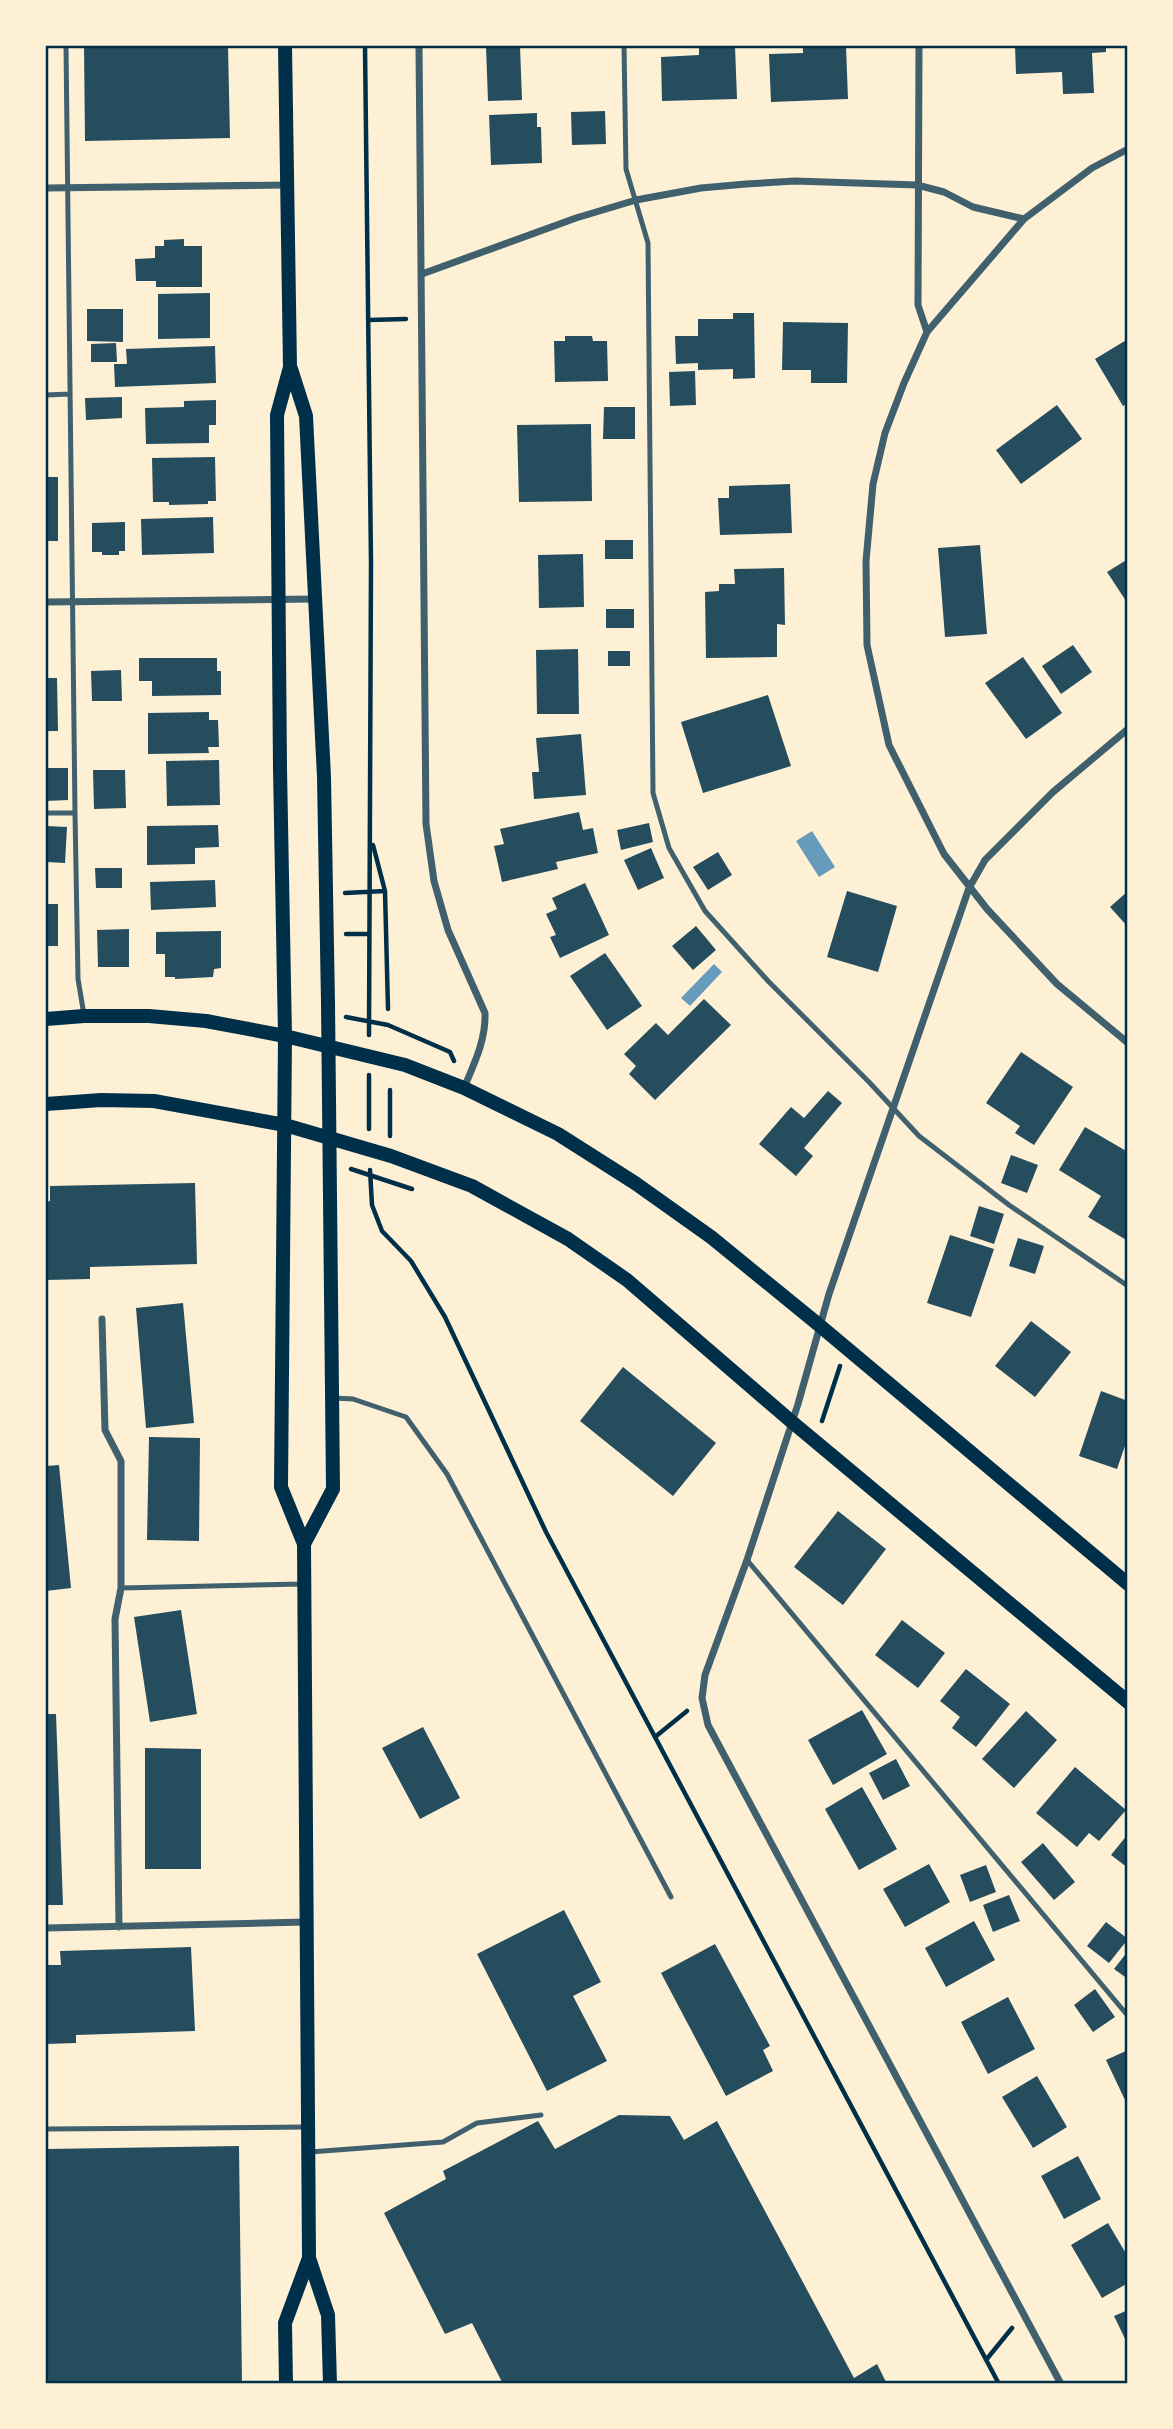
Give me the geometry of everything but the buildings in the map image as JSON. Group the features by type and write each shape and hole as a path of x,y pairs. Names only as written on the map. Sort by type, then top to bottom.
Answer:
{"main road":[{"path":"285,46 290,368 277,415 285,1036 281,1487 304,1544 309,2258 328,2315 330,2384"},
{"path":"290,368 306,416 324,778 329,1046 333,1489 304,1544"},
{"path":"46,1019 149,1016 206,1021 285,1036 405,1065 464,1088 558,1134 635,1183 711,1237 1128,1584"},
{"path":"46,1104 101,1100 154,1101 285,1125 391,1156 472,1186 568,1239 627,1280 792,1422 1128,1702"},
{"path":"286,2384 285,2323 309,2258"}],"street":[{"path":"419,46 426,824 434,881 449,930 485,1013 486,1027 464,1088"},
{"path":"919,46 918,304 927,332"},
{"path":"1128,149 1092,168 1024,219 927,332 885,433 873,484 866,561 867,645 889,745 944,854 969,888 1058,984 1128,1043"},
{"path":"422,274 576,218 635,200 701,188 795,181 917,185 944,192 973,207 1024,219"},
{"path":"46,188 286,185"},
{"path":"46,602 314,599"},
{"path":"1061,2384 708,1725 702,1698 705,1675 747,1560 820,1325 969,888 985,860 1054,792 1128,729"},
{"path":"102,1319 105,1430 121,1461 121,1588 115,1619 119,1927"},
{"path":"46,1928 305,1922"}],"lane":[{"path":"66,46 78,979 84,1016"},
{"path":"624,46 626,169 648,243 653,793 669,848 705,911 769,982 919,1136 989,1190 1128,1286"},
{"path":"46,395 70,394"},
{"path":"46,813 75,813"},
{"path":"331,1398 353,1399 405,1418 447,1474 671,1897"},
{"path":"747,1560 1128,2016"},
{"path":"121,1588 304,1584"},
{"path":"307,2152 443,2142 477,2123 541,2115"},
{"path":"46,2129 306,2127"}],"path":[{"path":"365,46 371,838 368,893 369,1036"},
{"path":"368,320 407,319"},
{"path":"371,838 385,891 388,1009"},
{"path":"341,892 385,891"},
{"path":"342,934 368,934"},
{"path":"355,1018 388,1025 450,1052 464,1088"},
{"path":"369,1084 369,1133"},
{"path":"390,1090 390,1140"},
{"path":"370,1164 372,1205 382,1231 411,1261 445,1317 546,1532 999,2384"},
{"path":"820,1426 840,1366"},
{"path":"655,1737 702,1698"},
{"path":"986,2360 1024,2313"}],"water":[{"path":"812,831 835,867 819,877 796,841"},
{"path":"714,964 722,972 690,1006 681,998"}]}
